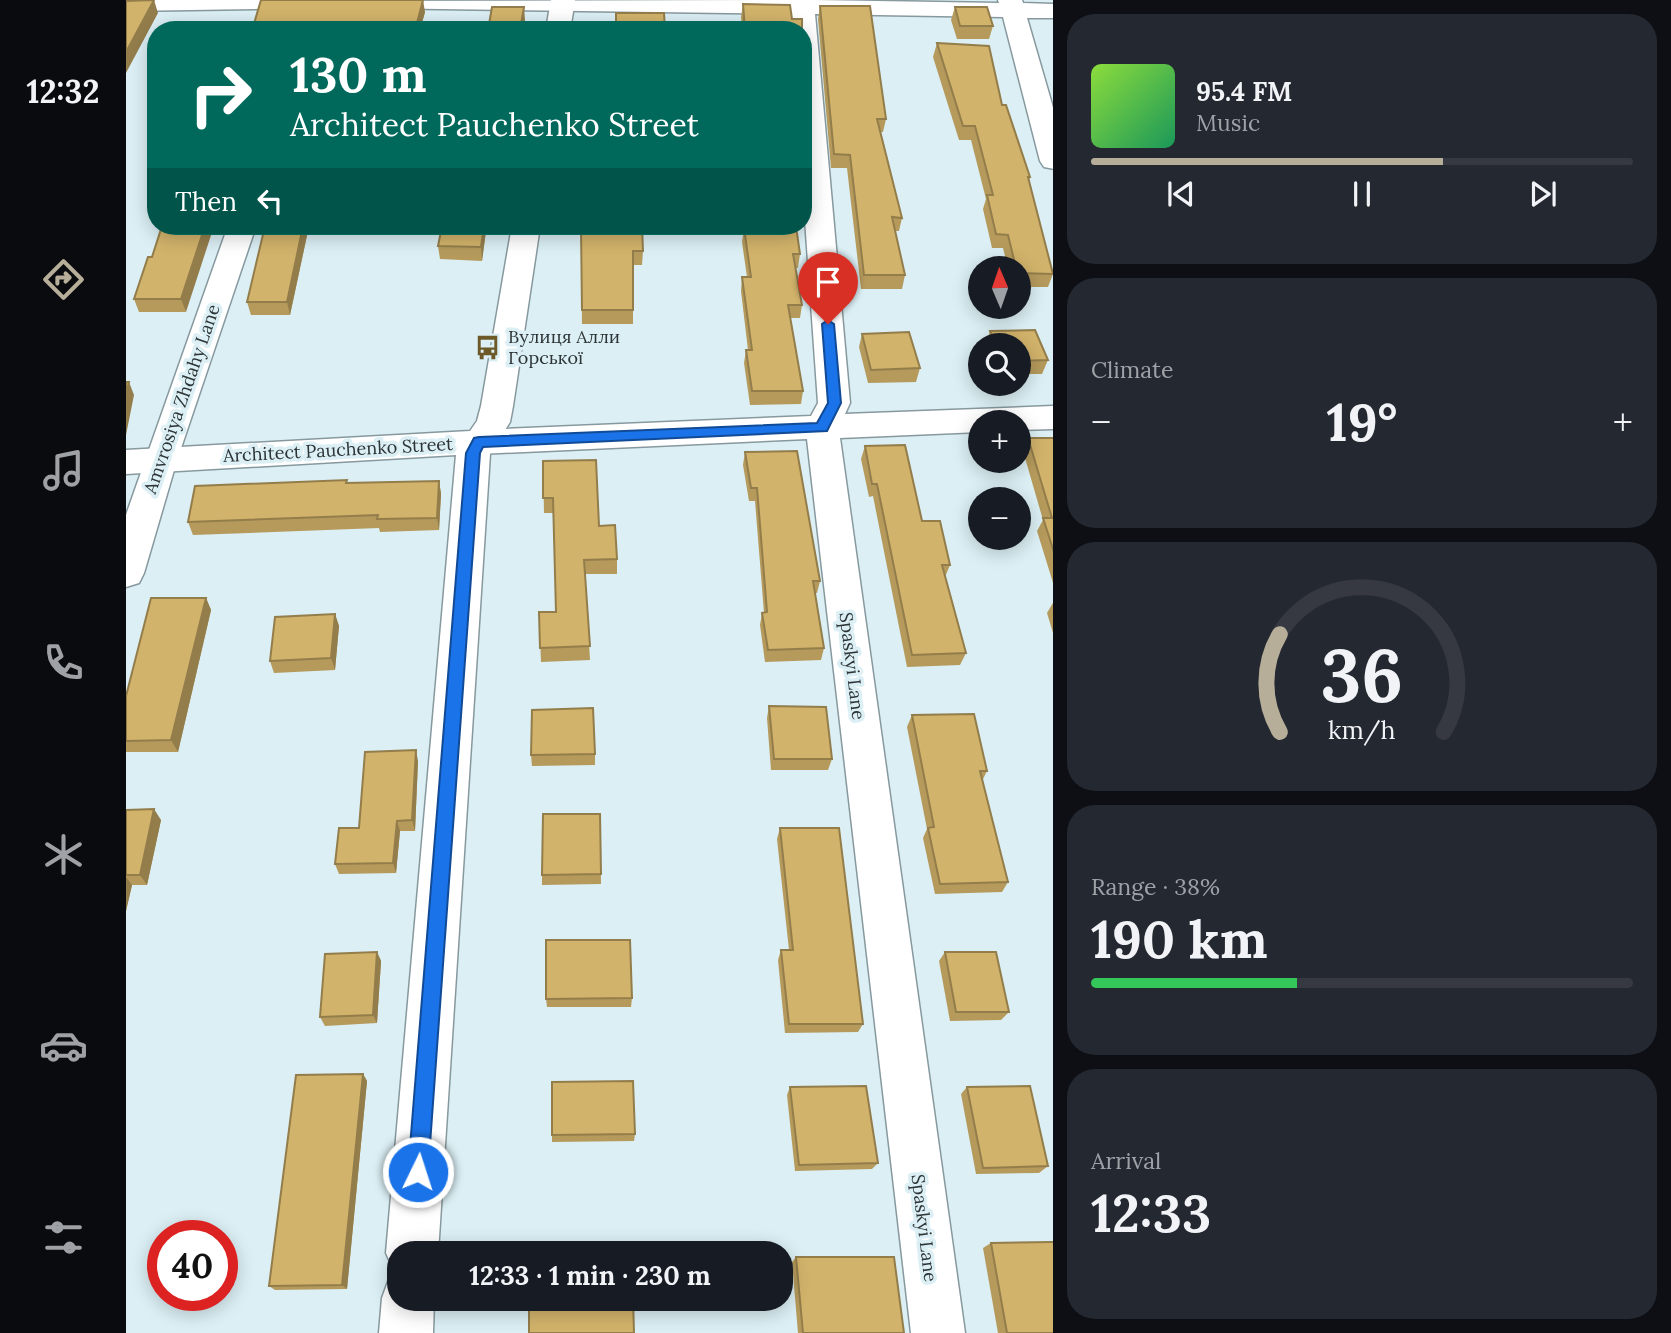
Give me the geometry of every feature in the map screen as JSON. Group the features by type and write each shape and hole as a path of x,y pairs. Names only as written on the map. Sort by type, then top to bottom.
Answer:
{"street":[{"path":"560,21 563,1"},
{"path":"126,4 327,5 563,1 1011,5 1053,11"},
{"path":"1011,5 1053,161"},
{"name":"Spaskyi Lane","path":"812,129 834,403 822,428 938,1333"},
{"name":"Amvrosiya Zhdahy Lane","path":"126,573 160,460 239,235"},
{"path":"413,1241 473,453 493,422 497,406 525,235"},
{"name":"Architect Pauchenko Street","path":"126,462 479,442 1053,417"},
{"path":"406,1333 407,1311"}],"building":[{"path":"154,0 126,52 126,1"},
{"path":"261,0 423,0 418,21 255,21"},
{"path":"743,4 790,5 792,19 802,19 802,21 744,21"},
{"path":"820,6 870,6 886,119 877,119 902,218 892,217 905,275 864,275 850,155 834,154"},
{"path":"492,7 524,7 522,21 490,21"},
{"path":"955,7 987,7 993,26 960,26"},
{"path":"616,13 664,13 664,21 616,21"},
{"path":"937,43 989,46 1002,105 1006,105 1030,177 1053,274 1031,273 1031,256 1013,256 1008,235 996,234 987,195 993,195 975,126 963,126"},
{"path":"159,235 202,235 181,299 134,299 148,257 152,257"},
{"path":"263,235 301,235 287,302 247,302"},
{"path":"440,235 483,235 481,247 438,246"},
{"path":"581,235 642,235 643,251 633,251 633,310 582,310"},
{"path":"745,235 797,235 800,254 793,254 802,305 788,305 803,391 752,391 746,350 752,350 742,277 751,277"},
{"path":"1035,330 1048,360 1031,361 1031,333 990,331"},
{"path":"909,332 920,368 871,370 862,334"},
{"path":"1031,438 1053,438 1053,549 1043,518 1052,518 1031,448"},
{"path":"905,445 922,521 940,521 950,565 942,565 966,653 912,655 877,484 872,484 865,446"},
{"path":"797,451 820,581 813,581 824,648 768,650 762,613 767,612 757,488 751,488 745,452"},
{"path":"596,460 599,526 615,525 617,559 584,560 590,646 540,648 539,612 556,612 553,498 543,498 543,461"},
{"path":"347,480 346,483 439,481 437,518 377,519 378,515 188,522 195,486"},
{"path":"151,598 206,598 171,740 126,741 126,696"},
{"path":"335,614 331,658 270,661 275,617"},
{"path":"769,706 826,707 832,759 774,759"},
{"path":"593,708 595,754 531,755 532,710"},
{"path":"974,714 987,771 980,771 1008,882 940,884 928,828 934,827 912,715"},
{"path":"416,750 412,820 397,821 393,863 335,864 339,828 359,828 365,752"},
{"path":"154,809 140,875 126,875 126,810"},
{"path":"543,814 600,814 601,874 542,875"},
{"path":"780,828 839,828 863,1024 789,1024 781,950 793,950"},
{"path":"546,940 630,940 632,998 546,999"},
{"path":"377,952 373,1015 320,1017 325,954"},
{"path":"945,952 996,952 1009,1012 956,1012"},
{"path":"363,1074 342,1285 269,1286 296,1075"},
{"path":"633,1081 635,1134 552,1135 552,1082"},
{"path":"866,1086 878,1163 799,1165 790,1087"},
{"path":"1030,1086 1048,1166 983,1168 967,1087"},
{"path":"1053,1242 1053,1333 1007,1333 991,1243"},
{"path":"796,1257 894,1257 904,1333 803,1333"},
{"path":"529,1311 633,1311 634,1333 529,1333"}],"place":[{"name":"Вулиця Алли Горської","path":"488,347"}],"route":[{"path":"418,1172 473,453 479,442 822,428 834,403 828,324"}]}
